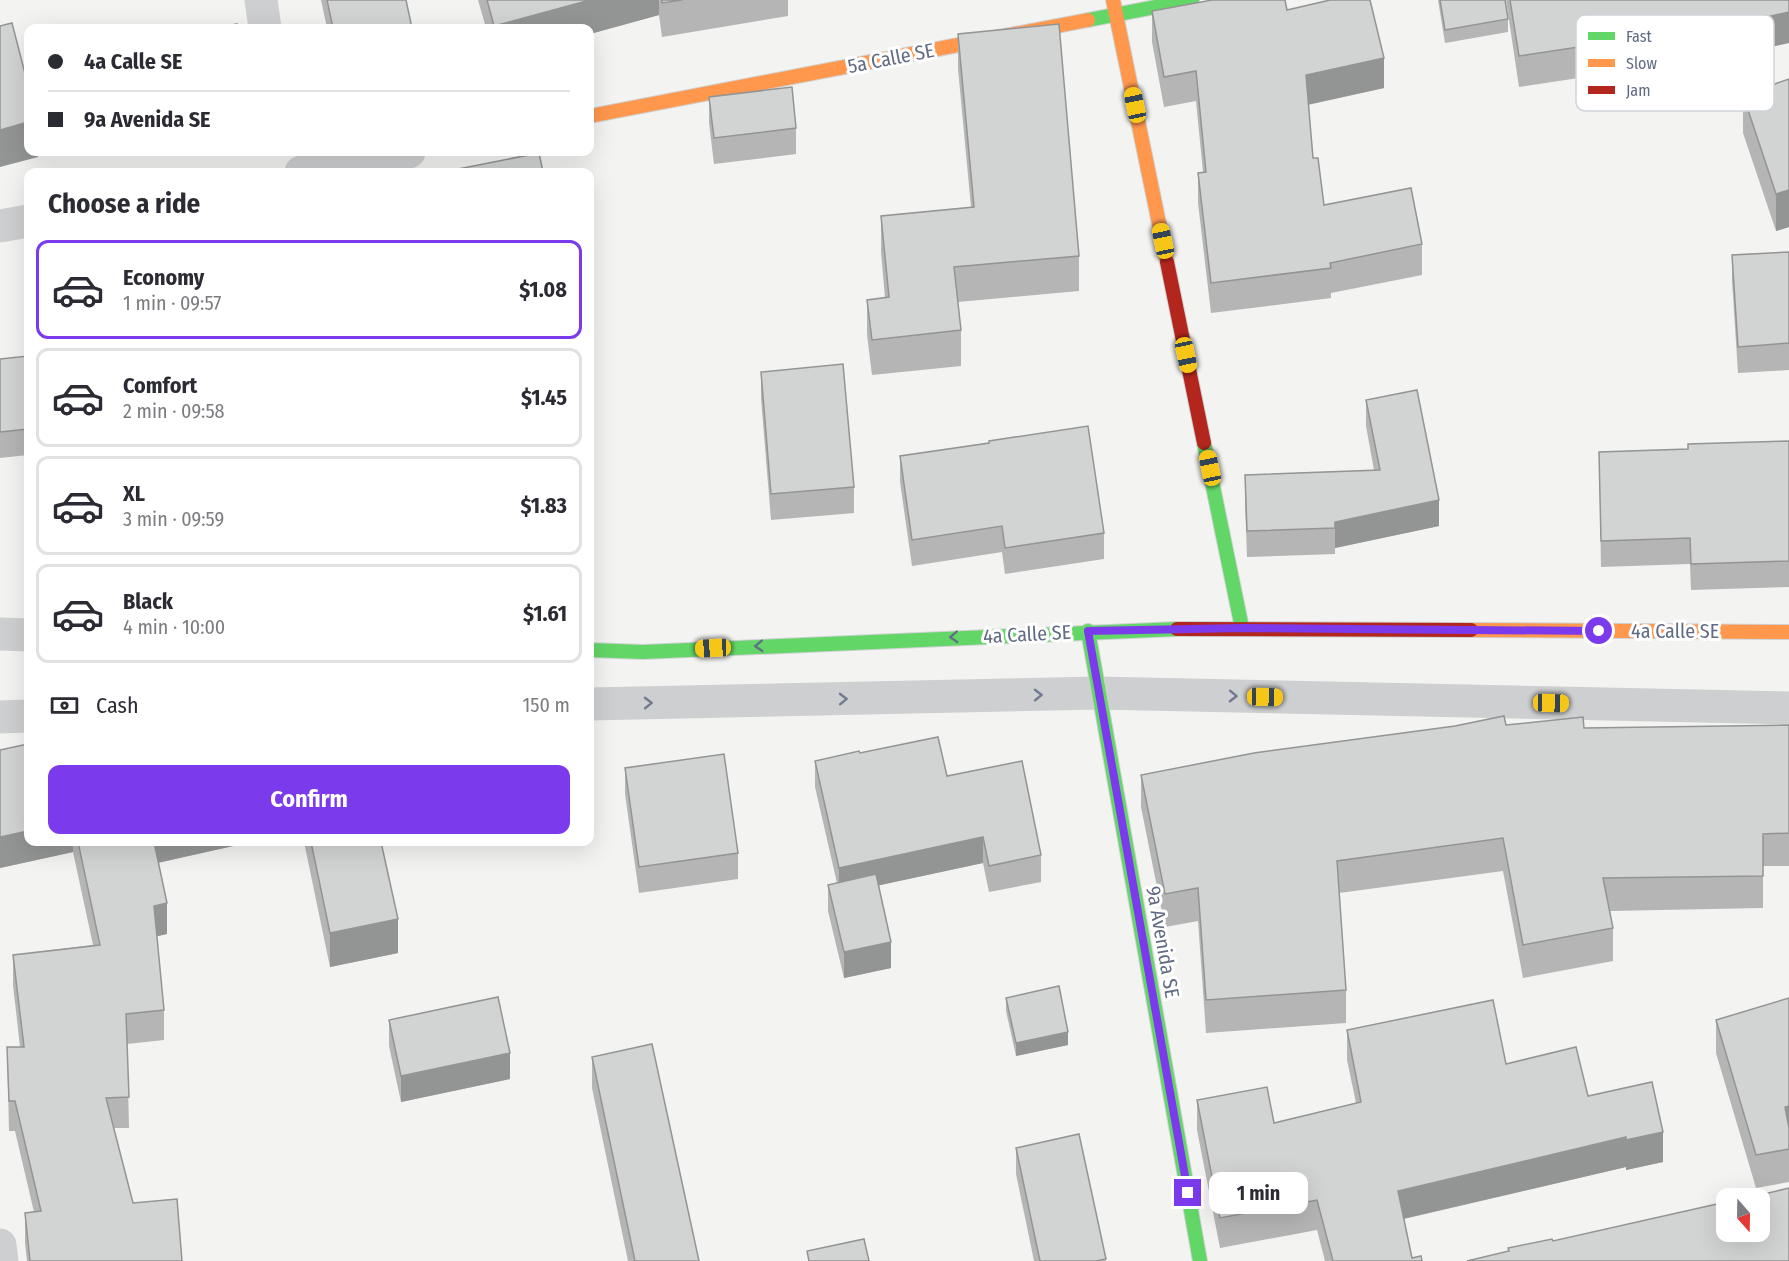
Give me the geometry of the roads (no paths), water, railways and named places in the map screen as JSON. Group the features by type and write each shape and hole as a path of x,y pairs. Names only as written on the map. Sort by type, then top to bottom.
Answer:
{"street":[{"path":"261,0 265,24"},
{"name":"5a Calle SE","path":"594,115 1115,7 1192,0"},
{"path":"1115,7 1242,628"},
{"path":"323,168 387,156"},
{"path":"0,226 24,222"},
{"name":"4a Calle SE","path":"594,650 655,651 1088,631 1242,628 1789,632"},
{"name":"9a Avenida SE","path":"1088,631 1200,1261"},
{"path":"0,634 24,635"},
{"path":"594,704 1098,693 1789,708"},
{"path":"0,717 24,717"},
{"path":"0,1245 2,1261"}]}
